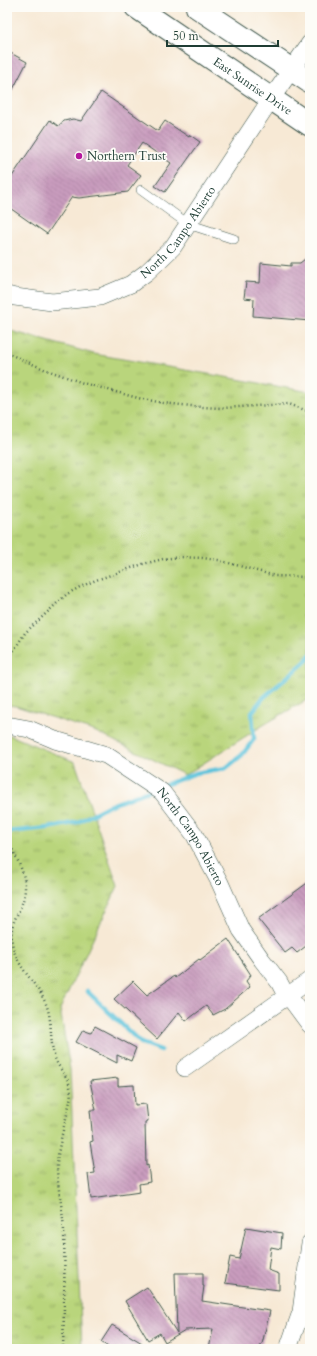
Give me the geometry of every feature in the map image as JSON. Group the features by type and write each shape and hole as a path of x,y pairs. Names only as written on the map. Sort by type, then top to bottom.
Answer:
{"main road":[{"name":"East Sunrise Drive","path":"136,7 310,125"},
{"path":"197,7 310,82"}],"street":[{"name":"North Campo Abierto","path":"7,295 52,302 100,297 131,284 147,272 173,246 271,98 310,43"},
{"name":"North Campo Abierto","path":"7,725 29,729 55,740 106,755 162,792 194,834 220,882 241,930 279,982 287,997 310,1025"},
{"path":"185,1068 310,980"},
{"path":"288,1349 301,1312 310,1243"}],"lane":[{"path":"141,190 188,224 234,239"}],"path":[{"path":"7,353 44,369 83,382 138,398 163,403 222,408 289,404 310,412"},
{"path":"7,661 25,633 67,594 96,580 143,564 163,559 202,558 225,562 276,576 310,577"},
{"path":"7,839 22,873 25,890 23,901 12,924 11,934 13,949 20,963 46,1004 49,1013 55,1059 70,1087 71,1096 59,1148 57,1164 64,1230 63,1349"}],"green space":[{"path":"7,330 94,354 310,392 310,698 265,724 185,775 94,731 16,706 7,705"},
{"path":"7,734 75,762 118,886 60,1009 70,1069 82,1349 7,1349"}],"building":[{"path":"7,51 27,62 7,101"},
{"name":"Northern Trust","path":"101,92 158,131 165,121 189,137 190,135 200,142 165,192 155,186 171,163 142,143 127,165 141,175 128,192 79,198 72,197 47,234 7,206 7,184 50,120 58,126 64,121 73,119 81,121"},
{"path":"310,255 310,321 253,316 254,299 244,298 246,282 260,283 261,263 291,266 291,263 300,263"},
{"path":"310,881 310,943 297,953 292,948 285,953 258,919"},
{"path":"228,939 251,975 246,981 250,987 225,1009 213,1015 206,1006 186,1021 179,1012 157,1039 114,999 133,981 147,995 174,976 175,978"},
{"path":"95,1026 136,1048 131,1061 117,1055 117,1063 76,1042 83,1030 91,1033"},
{"path":"118,1078 118,1086 134,1085 135,1105 146,1104 148,1121 145,1122 146,1166 148,1165 150,1182 139,1184 140,1192 91,1199 88,1174 95,1173 90,1142 93,1141 90,1110 96,1110 90,1081"},
{"path":"246,1227 282,1233 281,1249 271,1247 268,1270 279,1274 279,1290 225,1283 230,1257 239,1259"},
{"path":"175,1273 203,1273 204,1286 202,1301 270,1311 260,1349 209,1349 213,1329 185,1330 165,1342 160,1333 148,1340 125,1301 147,1287 177,1333"},
{"path":"112,1325 142,1343 131,1349 111,1349 101,1342"}],"waterway":[{"path":"162,786 196,773 226,768 242,755 254,739 252,712 263,698 305,662 310,655"},
{"path":"7,832 48,828 78,822 108,806 151,790"},
{"path":"87,991 141,1043 161,1050"}],"place":[{"name":"Northern Trust","path":"79,156"}]}
